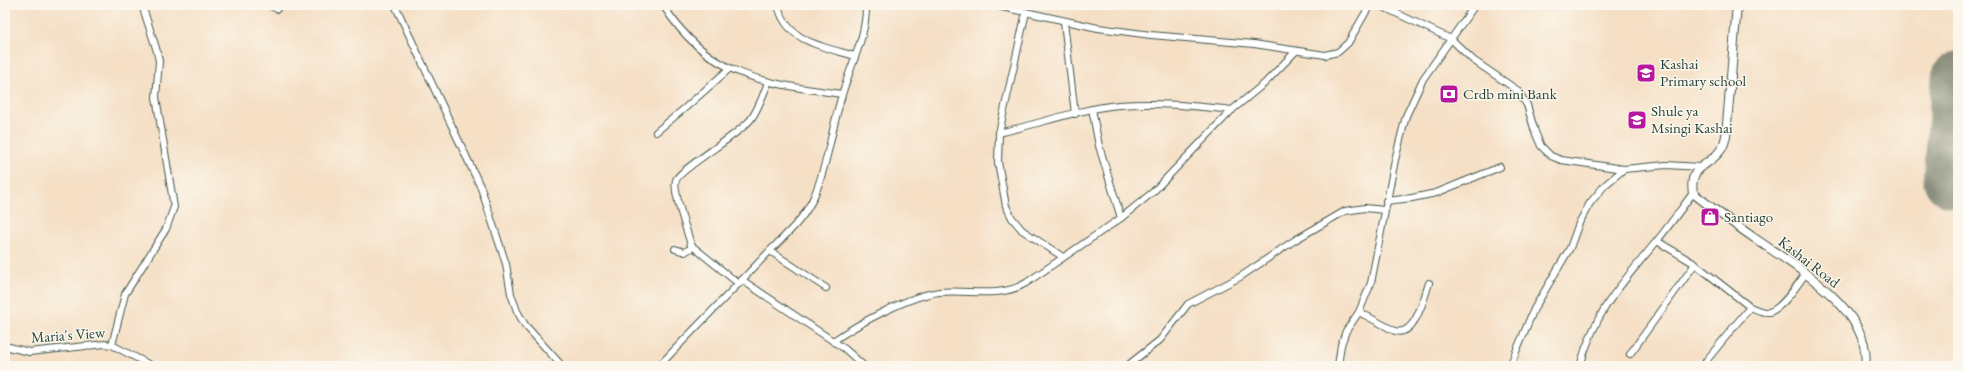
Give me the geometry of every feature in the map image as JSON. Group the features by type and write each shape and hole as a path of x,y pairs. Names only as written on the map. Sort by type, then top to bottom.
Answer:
{"street":[{"path":"112,345 125,294 166,230 174,208 156,97 159,61 142,5"},
{"path":"269,5 277,9"},
{"path":"395,5 481,188 506,264 511,294 517,311 525,325 562,366"},
{"path":"663,5 675,24 686,36 716,61 729,69 747,77 768,83 842,94"},
{"path":"778,5 786,24 793,33 814,44 855,56"},
{"path":"659,366 692,330 770,251 790,233 804,215 815,195 842,94 862,36 866,5"},
{"path":"993,5 1016,7 1026,12 1064,22 1151,35 1254,44 1325,55 1338,52 1348,43 1370,5"},
{"path":"1379,5 1451,39 1473,60 1517,90 1527,105 1541,146 1550,156 1561,160 1624,169 1666,165 1700,167"},
{"path":"1338,366 1341,344 1346,331 1359,312 1372,282 1384,210 1406,116 1423,79 1475,5"},
{"path":"1580,366 1594,326 1608,300 1657,241 1693,193 1692,178 1700,167 1722,149 1726,136 1737,5"},
{"path":"1026,12 999,133 998,162 1006,206 1012,218 1022,230 1063,257"},
{"path":"1064,22 1075,114"},
{"path":"833,341 854,327 930,294 958,292 1004,292 1017,289 1121,218 1153,192 1232,110 1265,83 1296,51"},
{"path":"656,132 729,69"},
{"path":"768,83 760,103 751,119 708,155 680,175 676,180 679,201 691,246 740,282 833,341 864,366"},
{"path":"999,133 1092,109 1119,105 1167,103 1232,110"},
{"path":"1092,109 1100,146 1121,218"},
{"path":"1386,201 1436,193 1500,167"},
{"path":"1510,366 1534,310 1570,248 1579,223 1590,203 1605,185 1624,169"},
{"name":"Kashai Road","path":"1693,193 1806,273 1843,307 1855,324 1867,354 1865,366"},
{"path":"1127,366 1160,340 1188,304 1240,277 1295,240 1345,211 1365,208 1384,210"},
{"path":"1657,241 1695,264 1750,307 1760,311 1768,312 1775,309 1781,304 1806,273"},
{"path":"675,249 685,252 691,248 691,246"},
{"path":"770,251 826,288"},
{"path":"1630,354 1695,264"},
{"path":"1359,312 1395,331 1401,333 1406,332 1420,309 1429,284"},
{"path":"1706,361 1750,307"},
{"name":"Maria's View","path":"5,346 29,352 105,344 112,345 152,366"}],"runway":[{"path":"1950,180 1958,78"}],"place":[{"name":"Kashai Primary school","path":"1646,73"},
{"name":"Crdb mini Bank","path":"1449,94"},
{"name":"Shule ya Msingi Kashai","path":"1637,120"},
{"name":"Santiago","path":"1710,217"}]}
